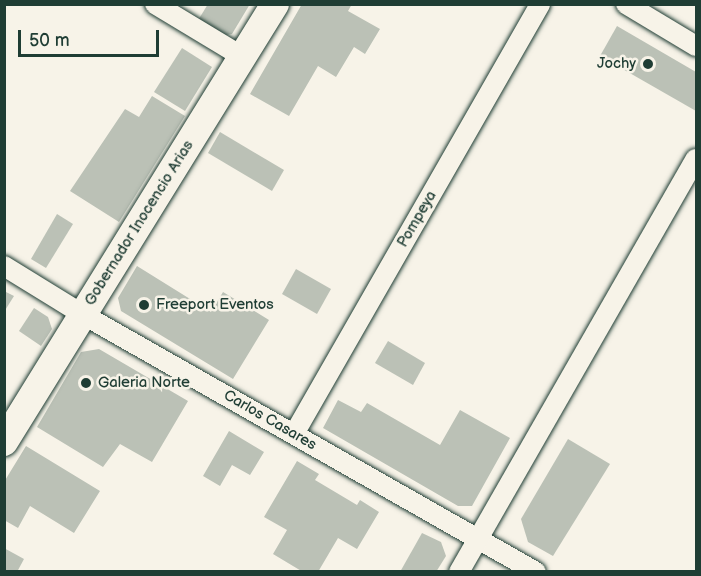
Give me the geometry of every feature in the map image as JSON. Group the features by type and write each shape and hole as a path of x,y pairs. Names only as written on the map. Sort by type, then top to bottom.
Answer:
{"street":[{"path":"154,4 243,57"},
{"name":"Gobernador Inocencio Arias","path":"4,442 275,4"},
{"name":"Pompeya","path":"294,434 540,4"},
{"path":"626,4 696,46"},
{"path":"459,572 696,159"},
{"name":"Carlos Casares","path":"4,266 82,314 536,572"}],"building":[{"path":"208,4 250,4 232,34 220,36 197,22"},
{"path":"302,4 352,4 348,11 380,29 365,54 354,47 336,77 318,66 289,116 250,94"},
{"name":"Jochy","path":"617,26 696,72 696,111 600,56"},
{"path":"182,48 212,67 185,111 154,92"},
{"path":"152,96 185,116 119,222 70,191 125,109 139,117"},
{"path":"220,132 284,170 272,191 208,153"},
{"path":"57,214 73,224 46,268 31,259"},
{"path":"137,266 211,312 223,292 269,320 233,379 121,311 118,298"},
{"path":"296,269 331,289 317,314 282,294"},
{"path":"4,291 14,296 4,312"},
{"path":"34,308 48,317 52,329 41,346 19,331"},
{"path":"388,341 425,363 413,385 375,363"},
{"path":"99,349 188,401 152,462 120,444 103,467 37,427 81,352"},
{"path":"338,400 361,412 367,403 440,445 460,410 510,438 472,506 458,506 323,428"},
{"path":"229,431 264,452 250,475 232,465 220,486 203,476"},
{"path":"568,439 610,464 553,556 528,542 521,519"},
{"path":"26,446 100,491 74,533 30,506 18,528 4,520 4,482"},
{"path":"297,461 319,474 315,480 357,505 360,500 379,512 357,549 338,538 318,572 303,572 273,554 287,530 264,517"},
{"path":"422,533 441,542 446,556 436,572 400,572"},
{"path":"4,548 24,559 17,572 4,572"}],"place":[{"name":"Jochy","path":"648,64"},
{"name":"Freeport Eventos","path":"144,305"},
{"name":"Galeria Norte","path":"86,383"}]}
